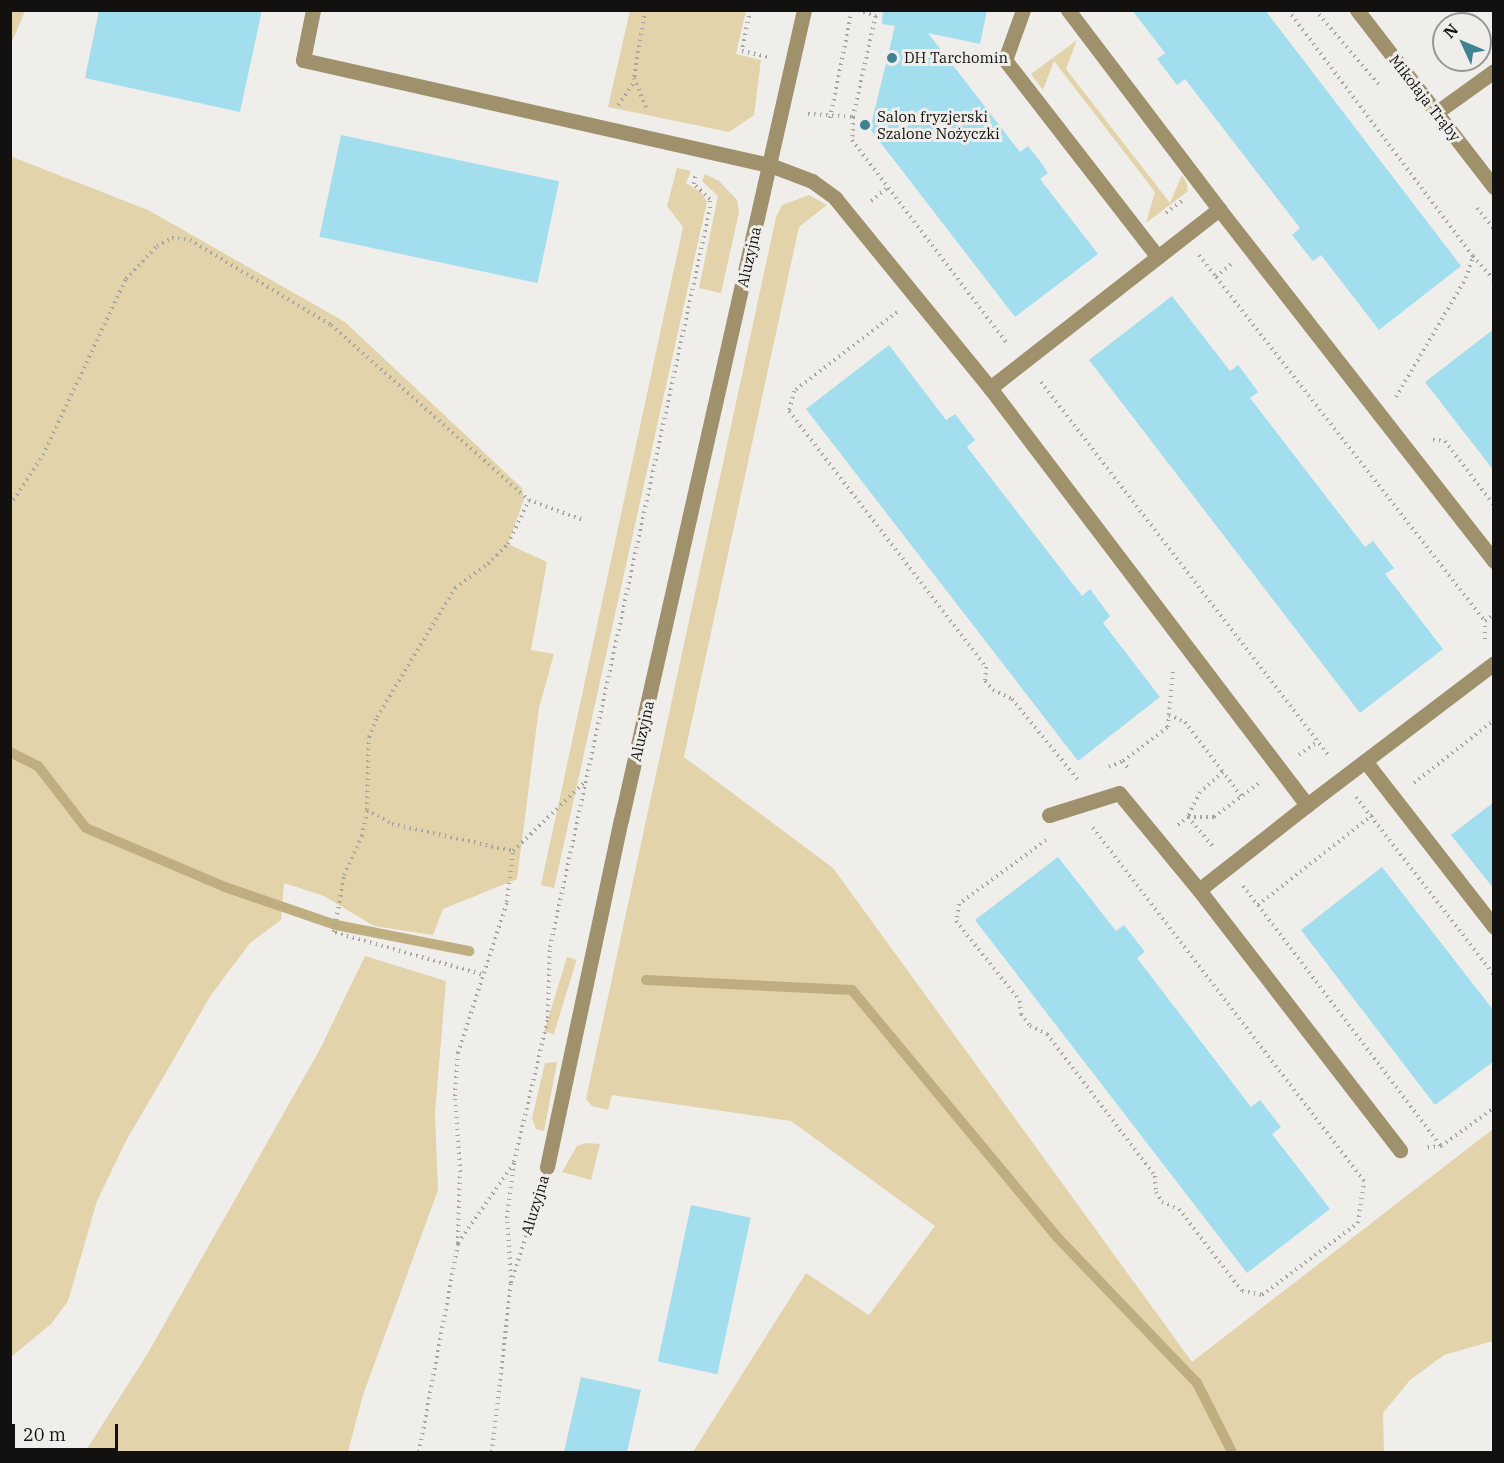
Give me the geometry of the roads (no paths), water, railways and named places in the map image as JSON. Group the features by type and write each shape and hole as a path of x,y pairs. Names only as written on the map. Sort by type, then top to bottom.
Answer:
{"street":[{"path":"313,10 303,60 770,165 812,181 835,198 990,388 1307,805"},
{"name":"Aluzyjna","path":"548,1167 621,820 804,10"},
{"path":"1023,10 1005,60 1158,257"},
{"path":"1068,10 1219,209 1494,561"},
{"name":"Mikołaja Trąby","path":"1357,10 1494,187"},
{"path":"1437,112 1494,71"},
{"path":"990,388 1219,209"},
{"path":"1199,890 1494,663"},
{"path":"1365,761 1494,927"},
{"path":"1049,814 1119,793 1199,890 1400,1149"}],"waterway":[{"path":"10,752 38,766 86,828 225,887 336,925 469,951"},
{"path":"646,980 852,990 1056,1236 1197,1383 1232,1452"}],"place":[{"name":"DH Tarchomin","path":"892,58"},
{"name":"Salon fryzjerski Szalone Nożyczki","path":"865,125"}]}
